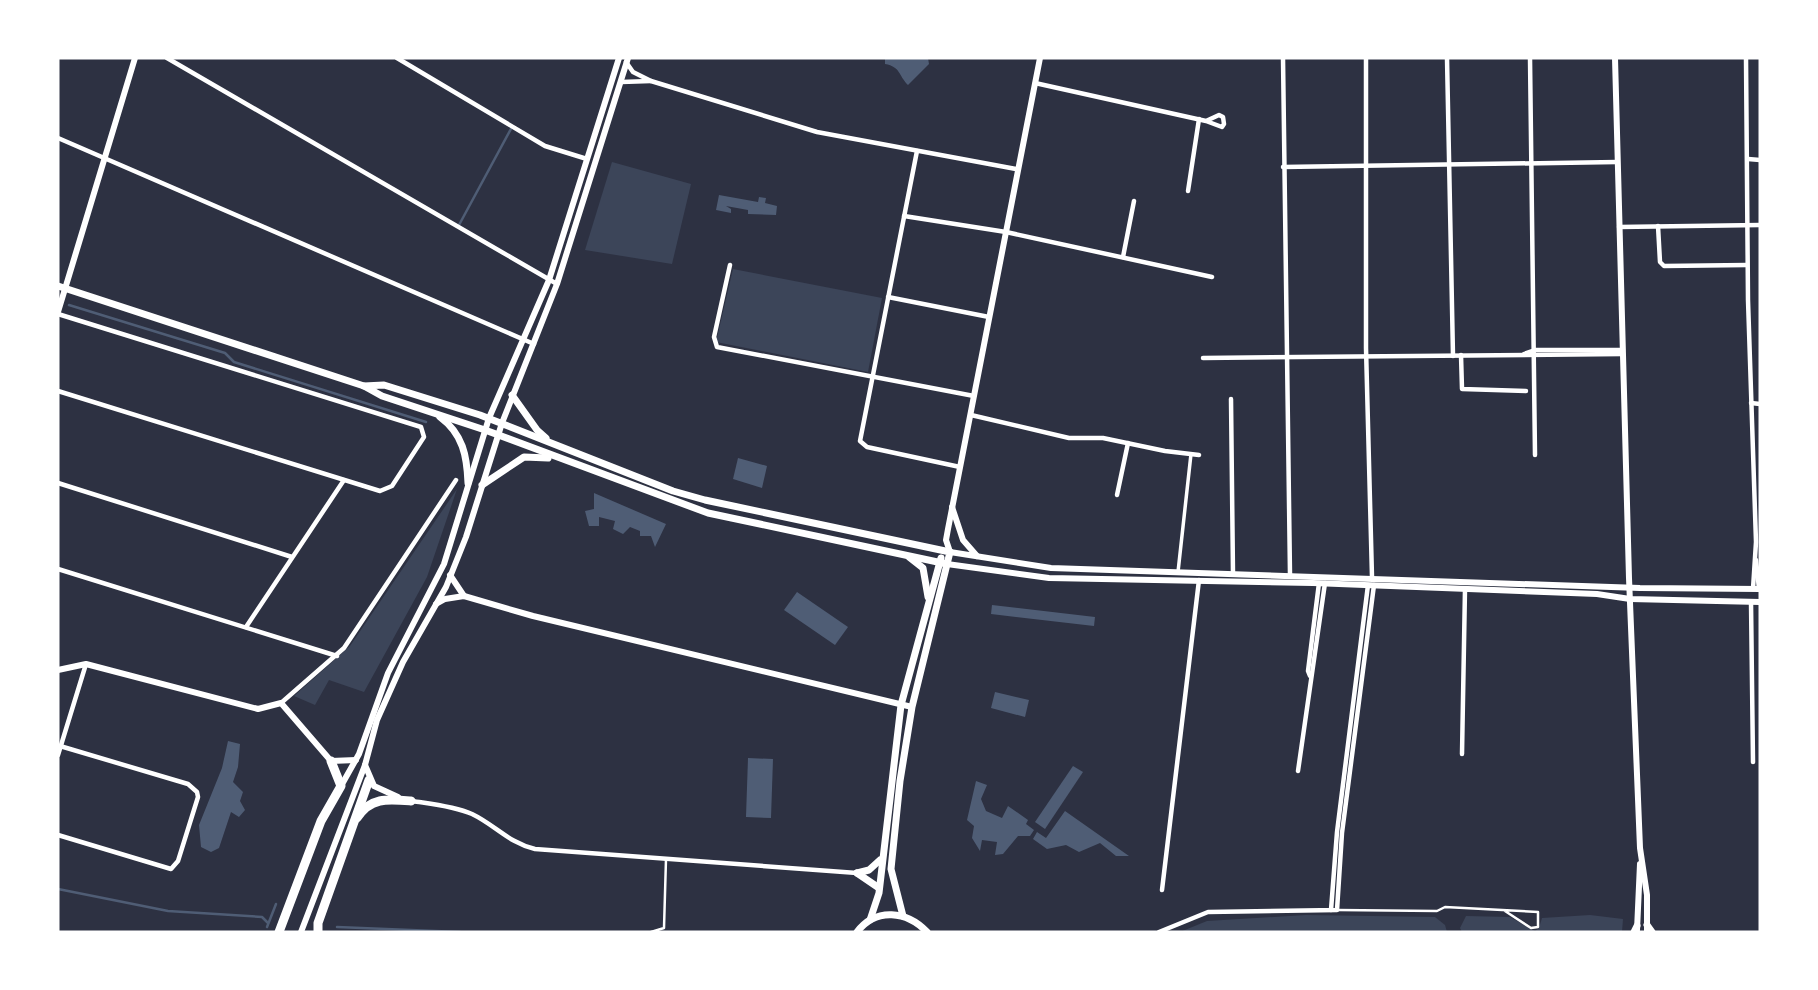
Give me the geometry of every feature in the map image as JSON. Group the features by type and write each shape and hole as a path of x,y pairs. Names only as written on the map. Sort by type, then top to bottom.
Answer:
{"highway":[{"path":"279,932 321,821 341,786 331,761"},
{"path":"318,932 318,922 369,780"},
{"path":"349,831 369,804 377,800 411,801"}],"main road":[{"path":"58,313 61,287 105,158 135,58"},
{"path":"903,916 894,886 892,858 912,707 944,563 952,507 1016,169 1040,58"},
{"path":"1615,58 1629,588 1641,854 1649,930"},
{"path":"301,932 365,765 384,703 450,575 512,395 557,284 620,82 622,59"},
{"path":"341,786 356,760 388,673 444,564 489,418 549,280 622,59"},
{"path":"61,287 364,386 382,396 485,430 708,513 944,563 1049,578 1290,575 1465,589 1597,594 1630,599 1760,602"},
{"path":"364,386 384,385 489,418 673,491 705,500 946,549 978,558 1051,568 1178,572 1201,576 1322,583 1757,589"},
{"path":"512,395 537,430 552,443"},
{"path":"435,413 446,421 461,442 467,456 468,483"},
{"path":"482,485 524,457 556,458"},
{"path":"952,507 962,540 978,558"},
{"path":"906,554 923,568 928,599"},
{"path":"870,920 879,888 901,705 928,599 944,563"},
{"path":"450,575 464,596"},
{"path":"435,605 444,599 464,596 533,616 912,707"},
{"path":"58,670 86,664 258,709 281,703 331,761 356,760"},
{"path":"365,765 369,780 382,792 411,801"},
{"path":"1636,930 1641,854"},
{"path":"857,873 876,866 883,856"},
{"path":"857,873 879,888"},
{"path":"857,932 870,920 880,916 903,916 927,932"}],"street":[{"path":"167,58 557,284"},
{"path":"397,58 545,146 587,159"},
{"path":"1283,58 1290,575"},
{"path":"1159,932 1208,912 1334,910 1371,583 1366,58"},
{"path":"1447,58 1454,356"},
{"path":"1530,58 1535,455"},
{"path":"1746,58 1747,265 1757,589"},
{"path":"622,59 634,72 651,81 817,132 1016,169"},
{"path":"620,82 631,79 651,81"},
{"path":"1035,83 1206,121"},
{"path":"1188,191 1199,119"},
{"path":"58,138 534,344"},
{"path":"917,151 860,438 861,443 960,467"},
{"path":"1748,159 1760,160"},
{"path":"1283,167 1617,162"},
{"path":"1123,257 1134,201"},
{"path":"904,216 1006,232 1212,277"},
{"path":"1619,227 1760,225"},
{"path":"1658,226 1660,262 1664,266 1747,265"},
{"path":"730,265 714,337 717,347 974,396"},
{"path":"888,297 989,317"},
{"path":"58,313 421,427 425,437 387,490 380,491 58,391"},
{"path":"1203,358 1623,352"},
{"path":"1461,355 1462,389 1526,391"},
{"path":"1231,399 1228,455 1233,575"},
{"path":"1751,403 1760,404"},
{"path":"970,415 1069,438 1103,438 1199,455"},
{"path":"1117,495 1128,443"},
{"path":"1178,572 1191,454"},
{"path":"246,627 344,480"},
{"path":"281,703 337,656 456,480"},
{"path":"58,483 292,557"},
{"path":"58,569 337,656"},
{"path":"1162,890 1201,576"},
{"path":"1298,771 1310,677 1308,671 1322,583"},
{"path":"1462,754 1465,589"},
{"path":"1751,601 1753,762"},
{"path":"58,755 86,664"},
{"path":"58,835 171,869 178,861 198,797 197,792 188,784 60,746"},
{"path":"411,801 463,811 503,837 535,849 857,873"}],"lane":[{"path":"651,932 664,928 666,859"},
{"path":"1334,910 1437,911 1445,907 1538,912 1540,924 1534,929 1505,911"}],"shaded area":[{"path":"885,58 928,58 929,64 908,85 897,69 885,64"},
{"path":"612,162 691,184 672,264 585,250"},
{"path":"719,195 758,202 759,197 766,198 765,203 777,206 776,215 748,214 748,210 726,206 731,209 731,213 716,210"},
{"path":"733,269 882,298 868,372 716,342"},
{"path":"738,458 767,466 762,488 733,479"},
{"path":"457,489 427,577 364,692 329,680 315,705 294,696 350,646"},
{"path":"594,493 666,524 655,547 651,536 640,536 640,531 630,527 623,534 613,529 615,521 599,517 599,526 589,526 585,511 594,509"},
{"path":"797,592 848,627 835,645 784,610"},
{"path":"992,605 1095,617 1094,626 991,614"},
{"path":"995,692 1029,700 1025,717 991,708"},
{"path":"228,741 240,744 238,767 233,782 243,792 240,801 245,810 239,817 231,812 219,848 211,852 201,847 199,825 222,768"},
{"path":"748,758 773,759 771,818 746,817"},
{"path":"1073,766 1083,772 1045,829 1035,822"},
{"path":"976,781 987,785 981,799 986,811 1002,818 1008,806 1028,820 1026,824 1034,830 1030,836 1018,836 1003,854 995,855 997,842 982,840 980,851 972,838 974,826 967,820"},
{"path":"1065,811 1129,856 1116,856 1100,843 1079,852 1066,845 1047,849 1033,839 1037,832 1046,838"},
{"path":"1306,915 1435,917 1445,925 1447,932 1180,932 1207,921"},
{"path":"1590,915 1623,919 1622,932 1462,932 1460,928 1466,916 1510,917 1535,931 1542,918"}],"waterway":[{"path":"459,225 512,127"},
{"path":"69,305 225,353 234,362 426,422"},
{"path":"58,889 168,911 262,917 268,923"},
{"path":"267,927 276,904"},
{"path":"337,927 460,932"}]}
